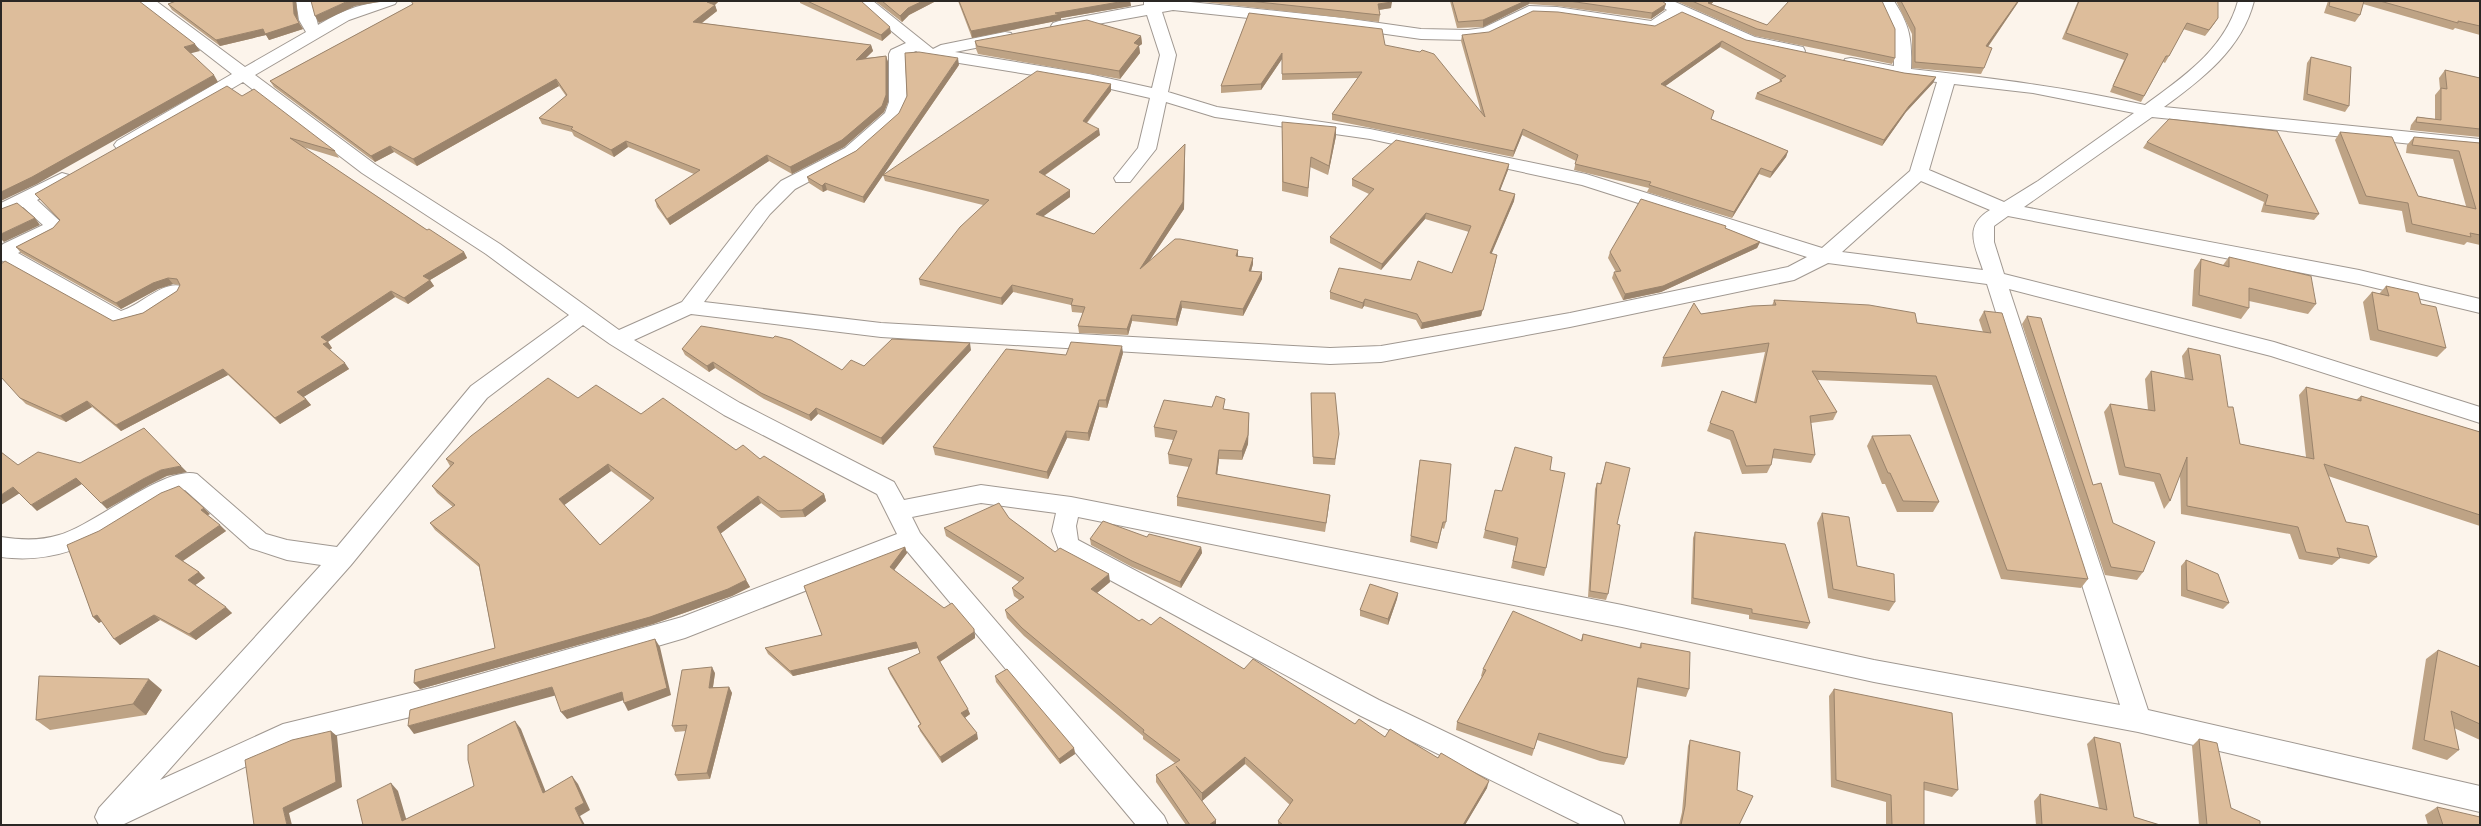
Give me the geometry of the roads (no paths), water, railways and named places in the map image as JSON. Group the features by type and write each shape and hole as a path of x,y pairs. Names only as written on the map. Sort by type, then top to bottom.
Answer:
{"street":[{"path":"304,1 307,20 315,34"},
{"path":"105,155 244,76 343,17 389,1"},
{"path":"863,1 923,49 1089,79 1161,95 1214,112 1370,134 1586,180 1825,256 1997,279 2274,349 2480,415"},
{"path":"1660,1 1677,10 1750,41 1812,54"},
{"path":"1886,1 1900,25 1904,36 1902,73"},
{"path":"2138,720 2052,459 1997,279 1984,242 1983,231 1986,222 2007,210 2116,136 2196,76 2222,48 2243,17 2246,1"},
{"path":"158,4 244,76 369,169 492,249 617,339 732,409 886,488 911,539 1154,825"},
{"path":"1044,29 1152,4 1344,23 1421,34 1468,35 1487,32 1529,11 1557,12 1654,26 1677,10"},
{"path":"1123,178 1147,149 1161,95 1168,55 1165,40 1152,4"},
{"path":"617,339 689,307 763,210 788,185 851,152 893,115 898,102 897,54 1021,34"},
{"path":"1835,59 1902,73 2040,89 2092,98 2148,111 2480,145"},
{"path":"689,307 881,330 1330,356 1381,354 1570,320 1794,273 1825,256 1919,173 1947,78"},
{"path":"1,211 78,170"},
{"path":"1919,173 2007,210 2359,276 2480,306"},
{"path":"26,199 54,224 51,229 10,249 5,254 119,319 140,313 174,291"},
{"path":"109,821 342,558 479,392 584,314"},
{"path":"1,547 20,551 61,546 90,534 164,489 179,482 189,480 258,541 287,550 342,558"},
{"path":"897,511 980,494 1071,506 1622,616 1874,671 2138,720 2480,799"},
{"path":"1071,506 1064,520 1062,532 1068,546 1200,614 1370,708 1611,825"},
{"path":"109,821 283,736 435,699 685,627 911,539"}]}
